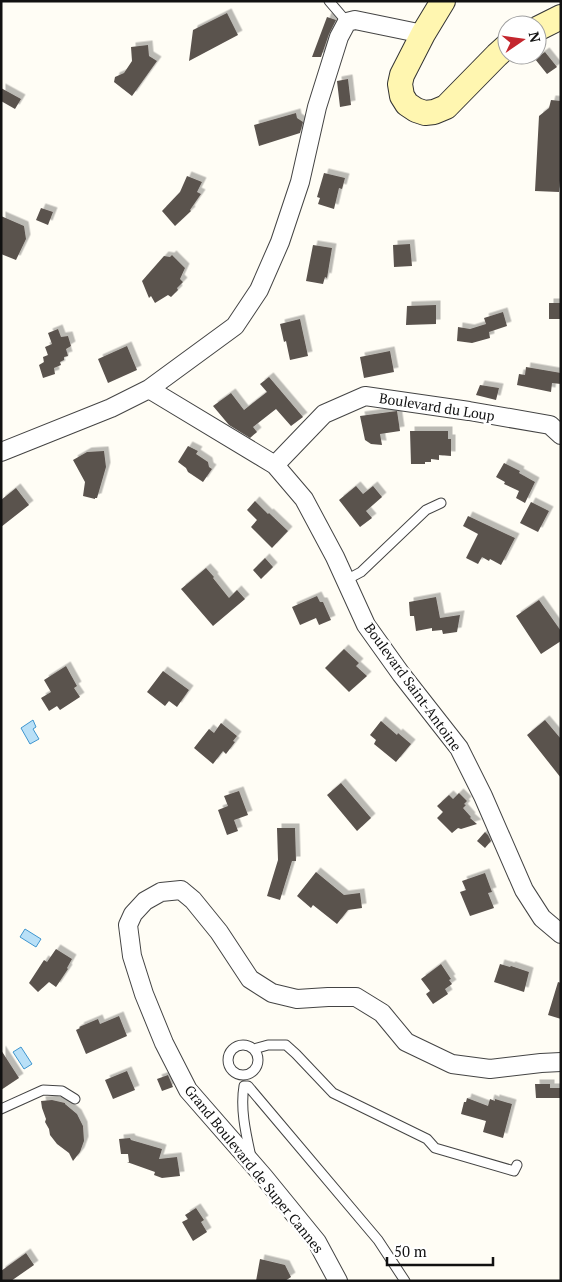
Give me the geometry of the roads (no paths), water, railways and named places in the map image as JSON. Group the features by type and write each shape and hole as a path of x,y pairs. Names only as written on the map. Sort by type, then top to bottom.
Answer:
{"main road":[{"path":"443,1 423,34 402,75 400,84 402,96 407,104 425,113 434,112 446,107 497,54"},
{"path":"547,24 561,17"}],"street":[{"path":"1,452 111,408 149,389 235,326 259,290 280,242 297,190 317,107 339,37 347,22 355,20 423,34"},
{"name":"Boulevard Saint-Antoine","path":"149,389 275,465 304,499 335,557 366,625 401,674 459,748 483,796 524,890 542,918 561,934"},
{"name":"Boulevard du Loup","path":"275,465 324,414 365,396 468,411 550,426 561,435"},
{"name":"Grand Boulevard de Super Cannes","path":"338,1281 318,1242 188,1090 164,1043 144,994 132,956 128,926 133,914 145,901 161,892 181,890 193,900 219,932 250,979 272,993 297,999 356,997 382,1013 406,1042 452,1064 490,1069 541,1062 561,1062"}],"lane":[{"path":"329,1 347,22"},
{"path":"346,580 361,572 426,510 441,503"},
{"path":"244,1044 254,1049 258,1058 255,1068 247,1074 242,1074 236,1073 229,1066 228,1055 234,1047 244,1044"},
{"path":"254,1049 268,1044 286,1045 333,1093 427,1139 435,1148 514,1171 517,1165"},
{"path":"242,1074 245,1130 253,1164"},
{"path":"244,1086 248,1086 378,1240 405,1281"},
{"path":"1,1109 43,1090 62,1091 75,1099"}],"water":[{"path":"33,720 36,727 33,729 39,739 30,744 21,728"},
{"path":"25,929 41,939 36,947 20,937"},
{"path":"21,1047 32,1064 24,1069 13,1052"}]}
